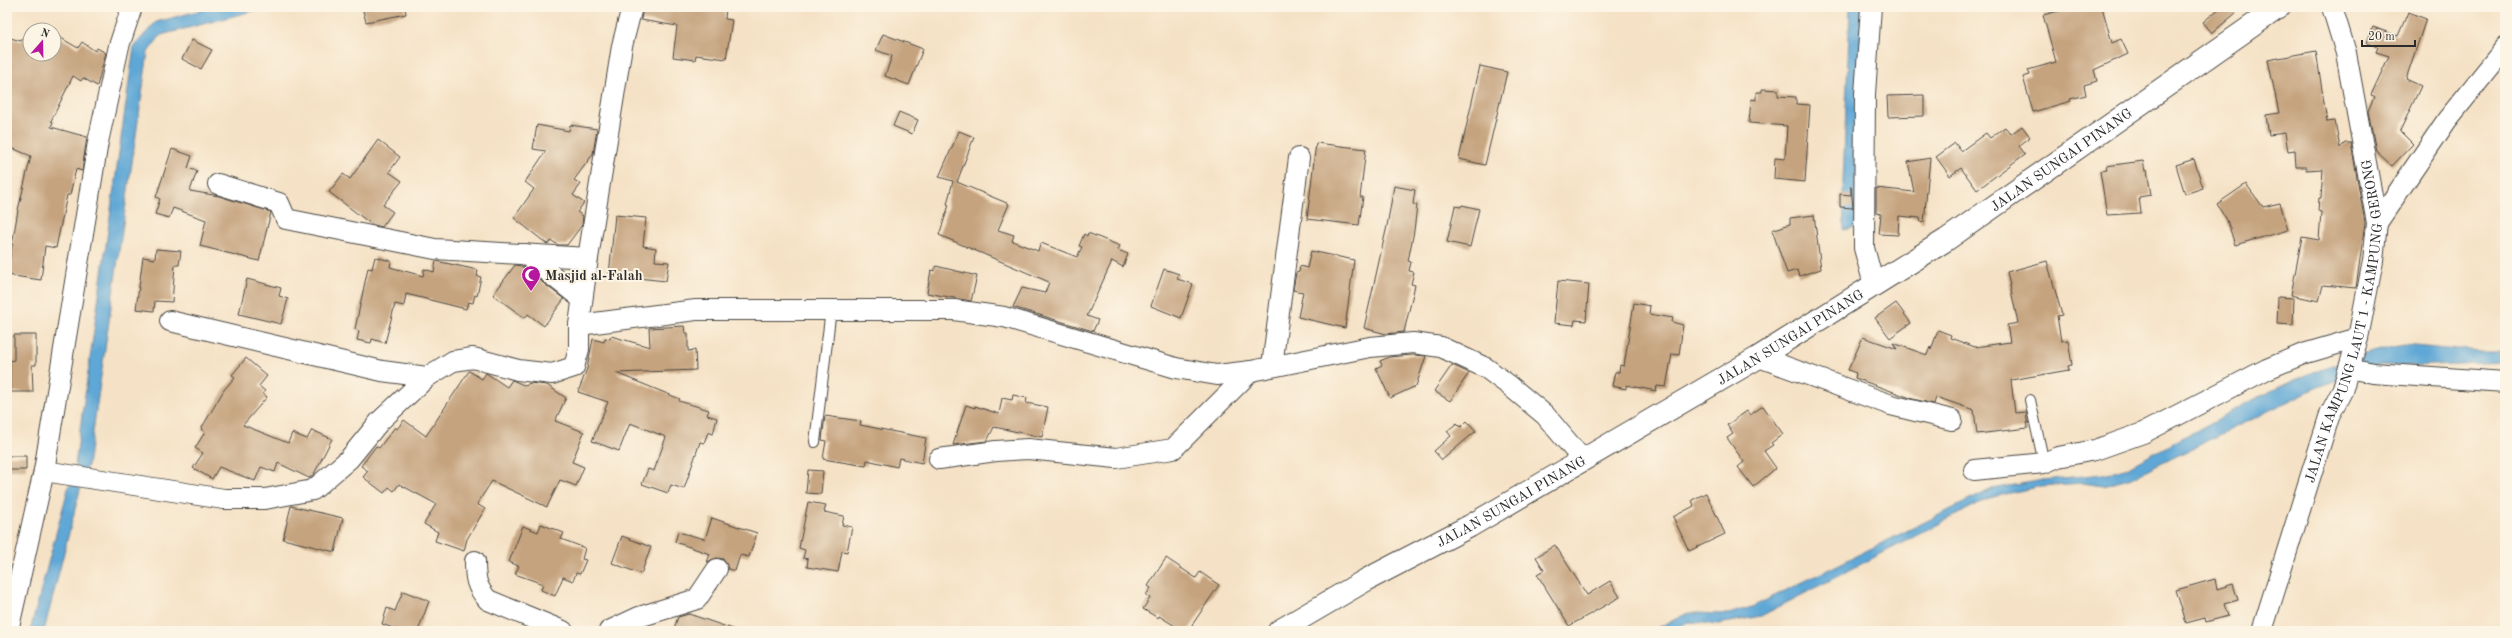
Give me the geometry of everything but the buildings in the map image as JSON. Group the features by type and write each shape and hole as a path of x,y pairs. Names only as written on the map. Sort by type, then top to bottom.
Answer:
{"street":[{"path":"8,631 44,471 98,142 120,46 132,7"},
{"path":"44,471 224,499 265,499 313,490 349,459 380,421 427,377 453,361 473,358 518,370 552,374 574,367 579,349 579,325 582,298 622,46 632,7"},
{"path":"1871,7 1865,94 1864,248 1874,285"},
{"name":"JALAN SUNGAI PINANG","path":"1279,631 1366,580 1470,526 1582,459 1759,357 1953,235 2279,7"},
{"name":"JALAN KAMPUNG LAUT 1 - KAMPUNG GERONG","path":"2262,631 2330,414 2342,391 2350,366 2357,342 2373,261 2377,223 2346,54 2332,7"},
{"path":"2377,223 2447,120 2505,48"},
{"path":"1272,366 1298,158"},
{"path":"218,184 279,203 286,219 435,248 588,258"},
{"path":"525,254 582,298"},
{"path":"579,325 696,310 954,310 982,313 1046,329 1176,368 1217,374 1251,371 1370,348 1413,343 1441,347 1486,368 1545,416 1582,459"},
{"path":"170,321 382,372 427,377"},
{"path":"1974,470 2044,463 2058,457 2095,450 2143,433 2266,369 2303,354 2357,342"},
{"path":"1759,357 1891,405 1952,420"},
{"path":"2350,366 2374,374 2505,382"},
{"path":"939,460 1009,450 1028,449 1116,458 1173,450 1251,371"},
{"path":"475,561 475,580 480,591 488,600 563,631"},
{"path":"609,631 639,617 697,599 717,569"}],"lane":[{"path":"815,442 831,309"},
{"path":"2030,400 2044,463"}],"water":[{"path":"214,7 268,7 161,35 148,52 88,466 84,470 78,469 75,465 134,46 156,22"},
{"path":"1850,7 1862,7 1856,227 1844,230 1843,181"},
{"path":"2404,345 2480,352 2505,352 2505,362 2408,366 2379,365 2313,389 2132,478 2103,486 2082,483 2041,486 1989,498 1761,616 1719,624 1688,622 1670,631 1651,631 1688,613 1728,614 1752,607 1992,489 2043,480 2103,474 2128,467 2228,413 2296,379 2331,365"},
{"path":"69,485 81,486 44,631 30,631"}],"place":[{"name":"Masjid al-Falah","path":"531,292"}]}
